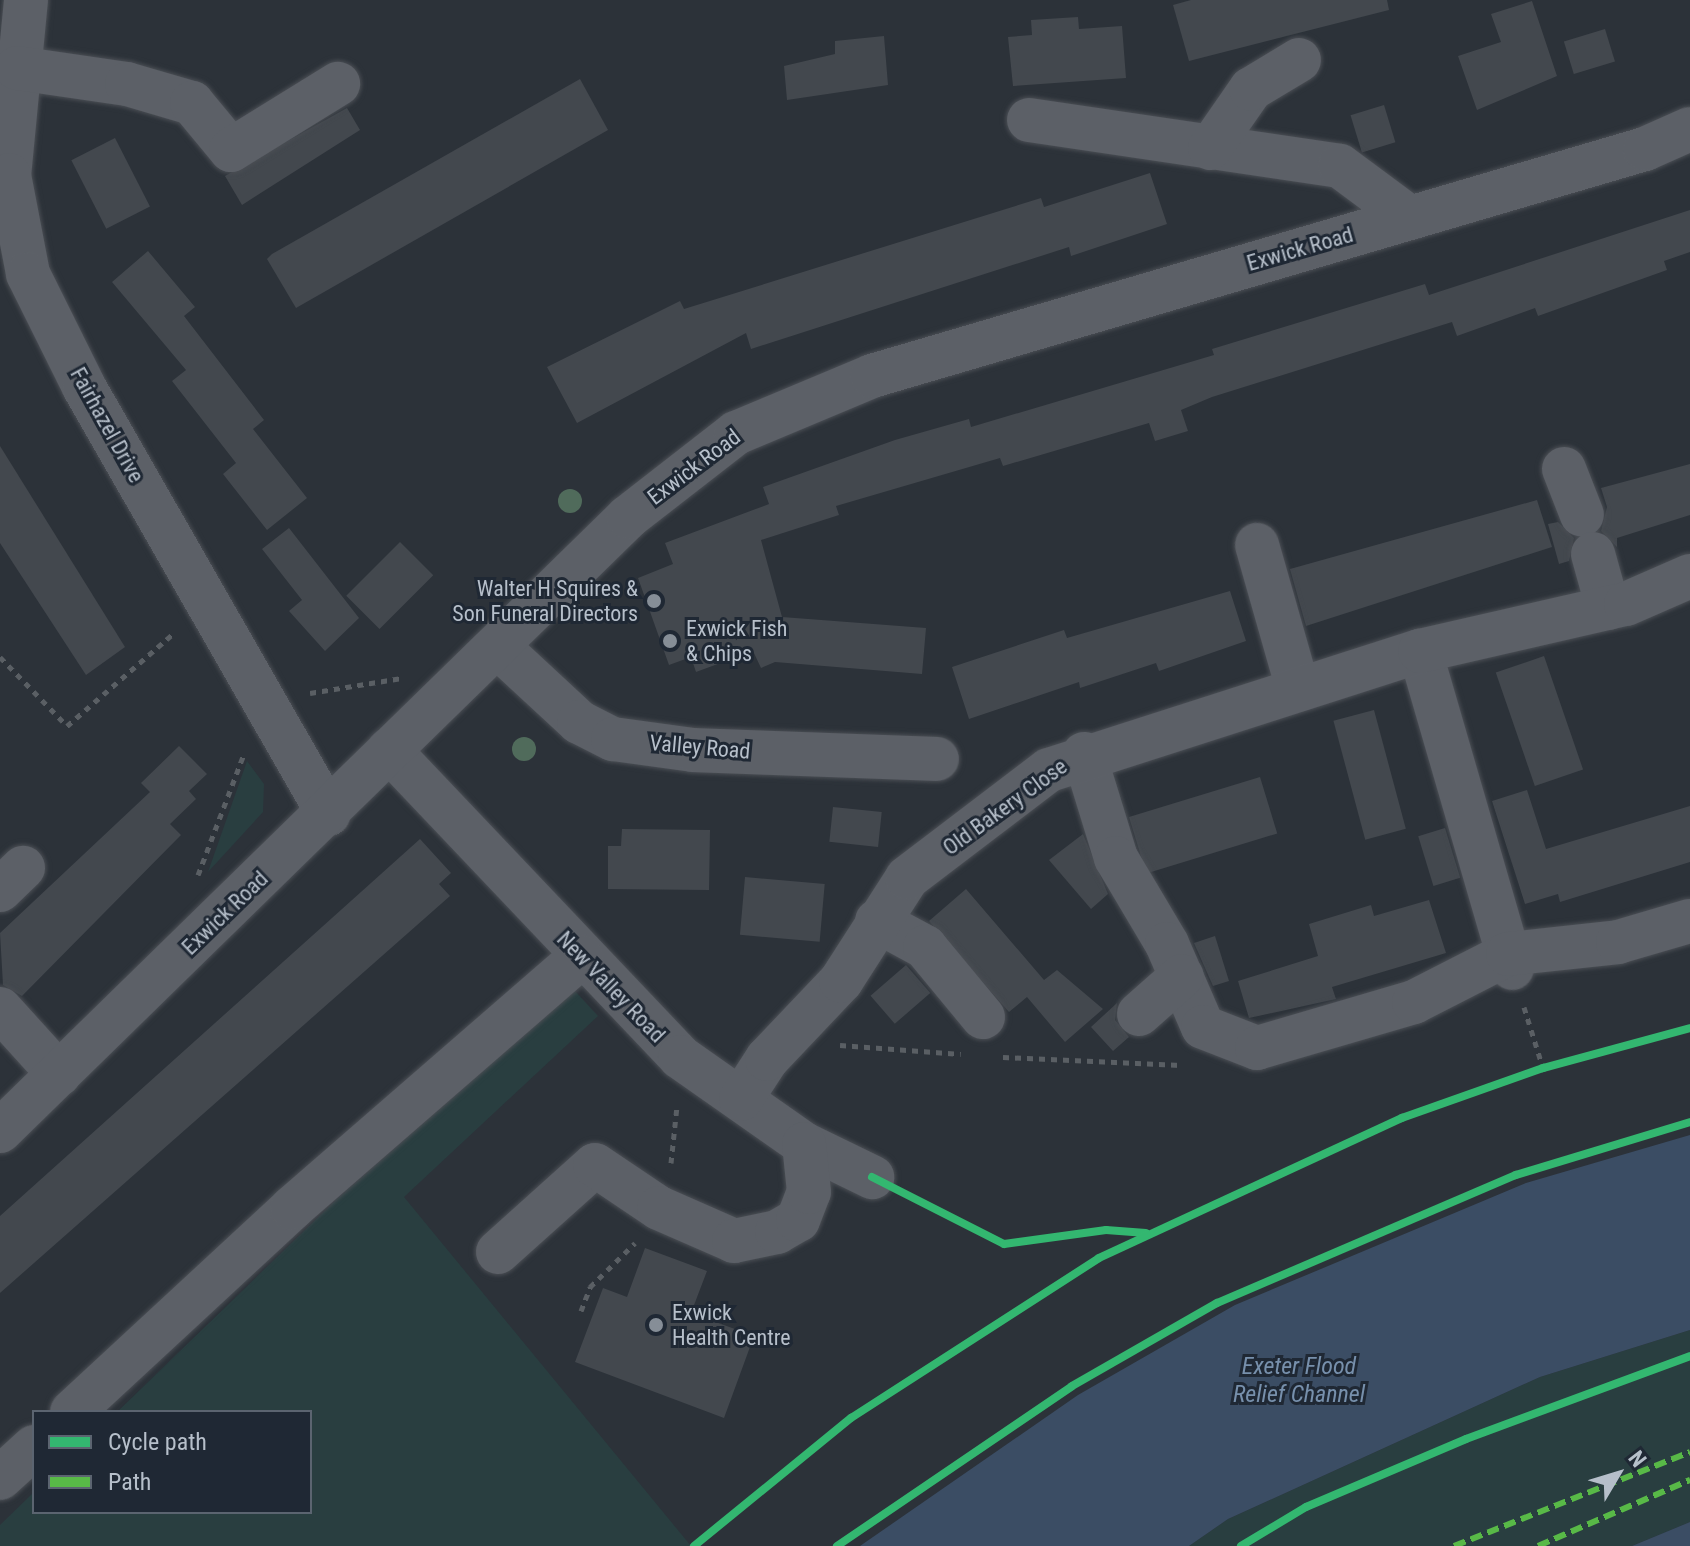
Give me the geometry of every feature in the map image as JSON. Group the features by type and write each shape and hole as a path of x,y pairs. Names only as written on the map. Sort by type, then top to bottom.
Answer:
{"street":[{"name":"Fairhazel Drive","path":"26,0 9,175 28,274 208,603 329,814"},
{"path":"1210,148 1251,89 1299,60"},
{"path":"17,68 127,84 192,103 231,150 338,84"},
{"path":"1029,120 1340,166 1410,218"},
{"name":"Exwick Road","path":"0,1131 329,814 389,750 628,517 736,433 782,410 872,376 1410,218 1690,129"},
{"path":"1564,469 1588,534 1608,608"},
{"path":"1257,545 1298,689"},
{"name":"Old Bakery Close","path":"741,1099 767,1059 841,981 907,878 1049,770 1084,754 1420,651 1608,608 1690,576"},
{"path":"1420,651 1510,961"},
{"name":"Valley Road","path":"486,655 579,722 613,739 693,750 937,759"},
{"name":"New Valley Road","path":"389,750 581,957 680,1057 804,1144 872,1177"},
{"path":"1084,754 1116,858 1182,976 1203,1027 1257,1048 1414,1002 1510,961 1618,942 1690,921"},
{"path":"877,921 925,947 983,1017"},
{"path":"74,1410 292,1208 581,957"},
{"path":"1139,1014 1182,976"},
{"path":"0,1009 59,1074"},
{"path":"498,1252 595,1165 659,1208 734,1241 777,1232 798,1220 809,1192 804,1144"},
{"path":"0,1478 32,1449"}],"path":[{"path":"0,657 67,726 208,603"},
{"path":"202,936 198,876 264,701 486,655"},
{"path":"1510,961 1543,1068"}],"green space":[{"path":"247,761 264,784 263,812 208,872"},
{"path":"575,991 598,1016 404,1197 691,1546 0,1546 0,1525 32,1494 32,1514 312,1514 312,1410 119,1410 339,1197"},
{"path":"1690,1330 1690,1522 1632,1546 1189,1546 1228,1519 1540,1377"}],"water":[{"name":"Exeter Flood Relief Channel","path":"1690,1135 1690,1330 1540,1377 1228,1519 1189,1546 860,1546 1078,1395 1235,1305 1526,1183"},
{"path":"1690,1522 1690,1546 1632,1546"}],"building":[{"path":"1191,0 1387,0 1389,10 1189,61 1173,5"},
{"path":"1532,1 1557,76 1477,110 1458,56 1501,42 1491,14"},
{"path":"1078,17 1079,29 1122,26 1126,78 1013,86 1008,37 1032,35 1031,20"},
{"path":"1605,29 1615,62 1574,74 1564,42"},
{"path":"884,36 888,85 787,100 784,66 835,54 835,41"},
{"path":"580,79 608,130 296,308 267,259 272,254"},
{"path":"1384,105 1395,142 1362,153 1351,115"},
{"path":"347,108 360,130 242,205 225,176"},
{"path":"115,138 150,207 106,229 71,160"},
{"path":"1150,173 1167,224 1071,256 1069,247 751,349 746,333 577,423 547,367 680,301 684,309 1041,198 1044,207"},
{"path":"1690,210 1690,252 1664,261 1667,270 1538,316 1535,308 1457,336 1452,322 1212,397 1181,410 1188,431 1155,441 1149,423 1003,466 1000,458 836,506 839,515 761,540 782,617 926,628 922,674 775,662 761,668 753,651 696,672 691,657 669,665 638,578 673,564 665,543 769,504 763,487 895,440 969,419 971,427 1214,355 1212,349 1425,284 1429,295"},
{"path":"148,251 195,307 184,316 264,420 253,429 307,498 267,530 223,474 236,463 172,381 186,370 112,282"},
{"path":"0,446 125,647 86,675 0,543"},
{"path":"1690,464 1690,515 1617,538 1617,547 1601,531 1607,507 1601,488"},
{"path":"1537,500 1552,547 1306,626 1290,569"},
{"path":"1558,522 1574,538 1569,561 1559,564 1548,524"},
{"path":"289,528 359,618 325,651 289,611 302,600 262,549"},
{"path":"400,542 433,575 379,629 346,596"},
{"path":"1230,591 1246,641 1159,671 1156,663 1080,688 1079,682 969,719 952,667 1064,630 1067,638"},
{"path":"1544,656 1583,769 1535,786 1496,673"},
{"path":"1374,710 1406,829 1365,840 1333,721"},
{"path":"179,746 207,774 189,791 196,799 170,824 181,835 22,996 3,985 0,933 150,792 141,783"},
{"path":"1260,777 1277,833 1146,873 1129,817"},
{"path":"1527,790 1546,849 1690,806 1690,862 1560,902 1558,894 1525,904 1492,801"},
{"path":"833,807 882,812 878,847 829,842"},
{"path":"1445,828 1460,878 1433,886 1418,836"},
{"path":"622,829 710,830 709,890 608,889 608,846 621,846"},
{"path":"1083,834 1108,894 1091,909 1049,860"},
{"path":"420,839 451,873 439,884 450,896 0,1293 0,1216"},
{"path":"745,877 825,884 820,942 740,935"},
{"path":"966,889 1044,980 1057,970 1103,1009 1065,1042 1027,997 1009,1012 929,921"},
{"path":"1429,900 1446,953 1332,987 1336,999 1249,1018 1238,981 1318,956 1309,924 1371,905 1374,916"},
{"path":"1215,936 1229,981 1213,986 1194,943"},
{"path":"906,965 930,993 895,1024 871,996"},
{"path":"1117,1003 1115,1020 1129,1037 1113,1051 1091,1027"},
{"name":"Exwick Health Centre","path":"645,1248 707,1271 691,1313 754,1336 724,1418 575,1362 603,1288 627,1297"}],"marked path":[{"path":"1454,1546 1690,1452"},
{"path":"1538,1546 1690,1480"}],"cycle path":[{"path":"694,1546 851,1418 1099,1258 1402,1118 1543,1068 1690,1028"},
{"path":"837,1546 1072,1386 1217,1303 1516,1175 1690,1122"},
{"path":"872,1177 1004,1244 1106,1230 1146,1233"},
{"path":"1241,1546 1306,1507 1466,1439 1690,1356"}],"place":[{"name":"Walter H Squires & Son Funeral Directors","path":"654,601"},
{"name":"Exwick Fish & Chips","path":"670,641"},
{"name":"Exwick Health Centre","path":"656,1325"}]}
